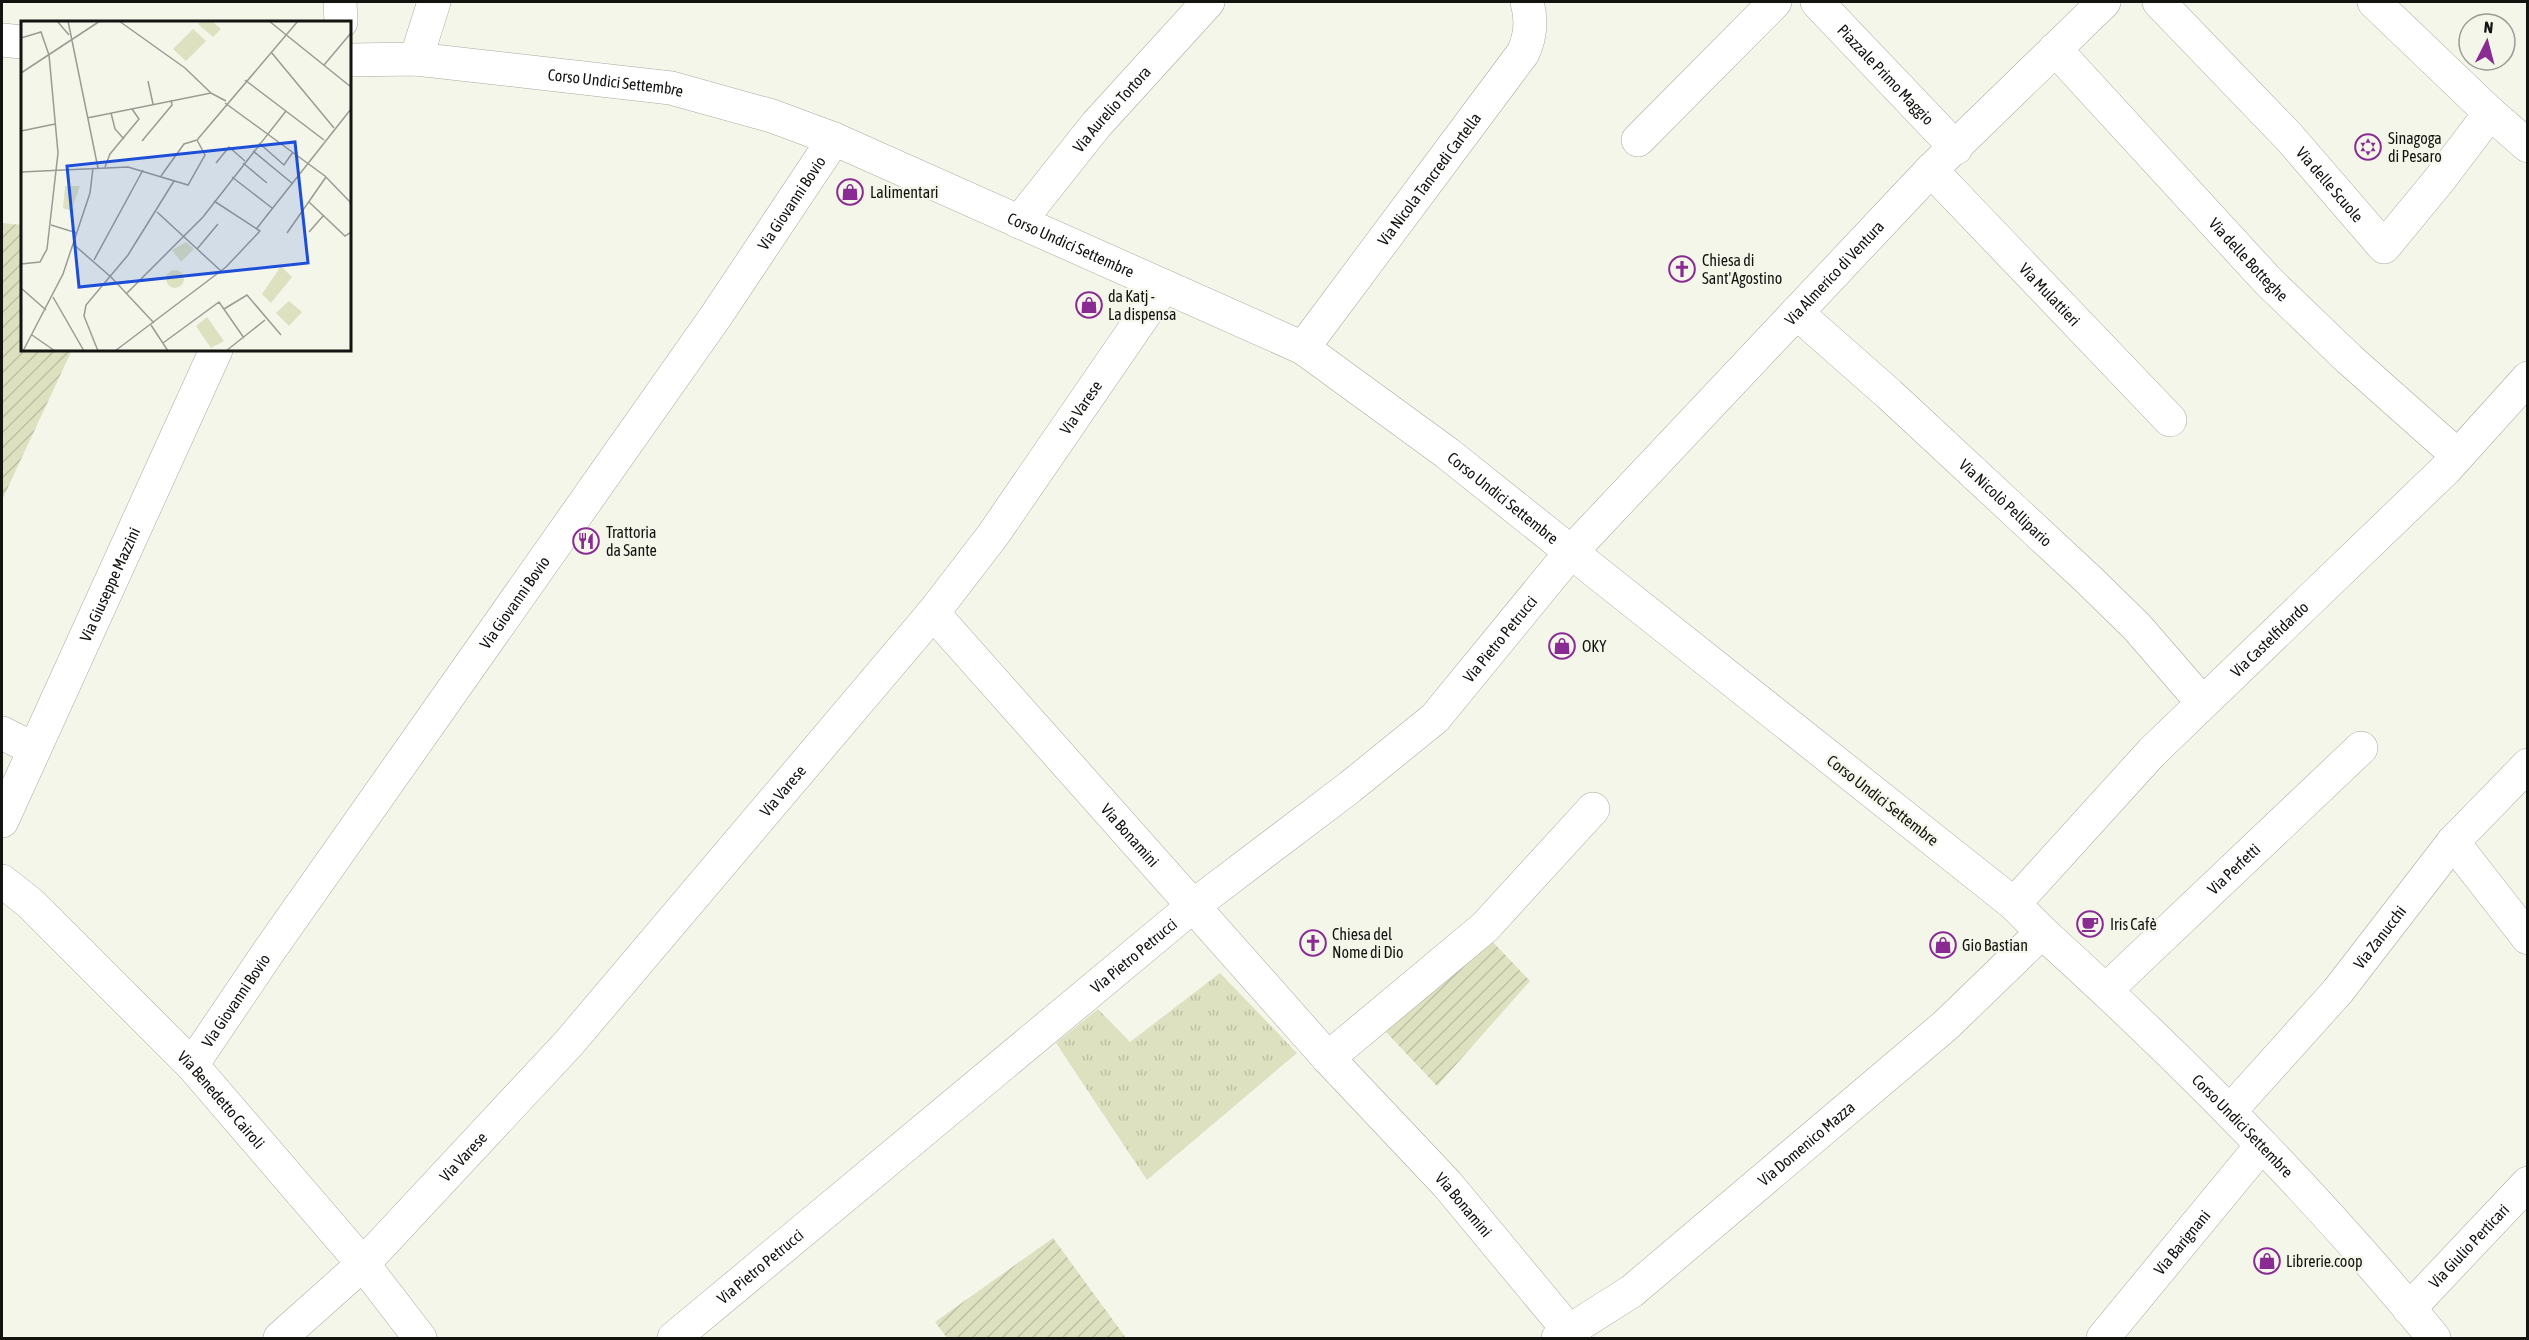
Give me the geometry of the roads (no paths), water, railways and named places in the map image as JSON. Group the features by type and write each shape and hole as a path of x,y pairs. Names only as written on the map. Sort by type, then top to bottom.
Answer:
{"street":[{"path":"340,2 341,21"},
{"path":"416,59 434,2"},
{"name":"Via Aurelio Tortora","path":"1019,222 1096,125 1208,2"},
{"name":"Via Nicola Tancredi Cartella","path":"1303,348 1523,53 1530,32 1531,16 1527,2"},
{"path":"1638,140 1775,2"},
{"name":"Piazzale Primo Maggio","path":"1817,2 1956,148"},
{"name":"Via Almerico di Ventura","path":"1571,552 1931,170 2104,2"},
{"name":"Via delle Scuole","path":"2159,2 2289,137 2384,246 2440,179 2490,113"},
{"path":"2374,2 2490,113 2528,146"},
{"path":"2,40 21,42"},
{"name":"Via delle Botteghe","path":"2055,49 2268,281 2349,359 2457,455"},
{"name":"Corso Undici Settembre","path":"351,60 416,59 671,88 772,116 834,139 1303,348 1447,453 2014,904 2230,1111 2434,1338"},
{"name":"Via Giovanni Bovio","path":"192,1065 276,941 716,316 834,139"},
{"name":"Via Mulattieri","path":"1931,170 2170,420"},
{"name":"Via Varese","path":"280,1338 363,1264 569,1043 933,613 993,535 1164,286"},
{"name":"Via Nicolò Pellipario","path":"1797,313 2089,580 2137,627 2202,702"},
{"name":"Via Giuseppe Mazzini","path":"2,821 216,351"},
{"name":"Via Castelfidardo","path":"2014,904 2152,752 2446,469 2528,378"},
{"name":"Via Pietro Petrucci","path":"674,1338 1193,906 1350,787 1435,718 1571,552"},
{"name":"Via Bonamini","path":"933,613 1328,1058 1447,1184 1564,1335"},
{"path":"2,733 34,749"},
{"name":"Via Perfetti","path":"2106,990 2361,748"},
{"name":"Via Zanucchi","path":"2230,1111 2338,991 2452,842 2528,765"},
{"path":"1328,1058 1485,927 1593,809"},
{"path":"2452,842 2528,938"},
{"name":"Via Benedetto Cairoli","path":"2,881 30,903 192,1065 363,1264 420,1338"},
{"name":"Via Domenico Mazza","path":"1564,1335 1632,1291 1946,1024 2042,932"},
{"name":"Via Barignani","path":"2103,1338 2262,1145"},
{"name":"Via Giulio Perticari","path":"2409,1309 2528,1184"}],"place":[{"name":"Sinagoga di Pesaro","path":"2368,147"},
{"name":"Lalimentari","path":"850,192"},
{"name":"Chiesa di Sant'Agostino","path":"1682,269"},
{"name":"da Katj - La dispensa","path":"1089,305"},
{"name":"Trattoria da Sante","path":"586,541"},
{"name":"OKY","path":"1562,646"},
{"name":"Iris Cafè","path":"2090,924"},
{"name":"Chiesa del Nome di Dio","path":"1313,943"},
{"name":"Gio Bastian","path":"1943,945"},
{"name":"Librerie.coop","path":"2267,1261"}]}
